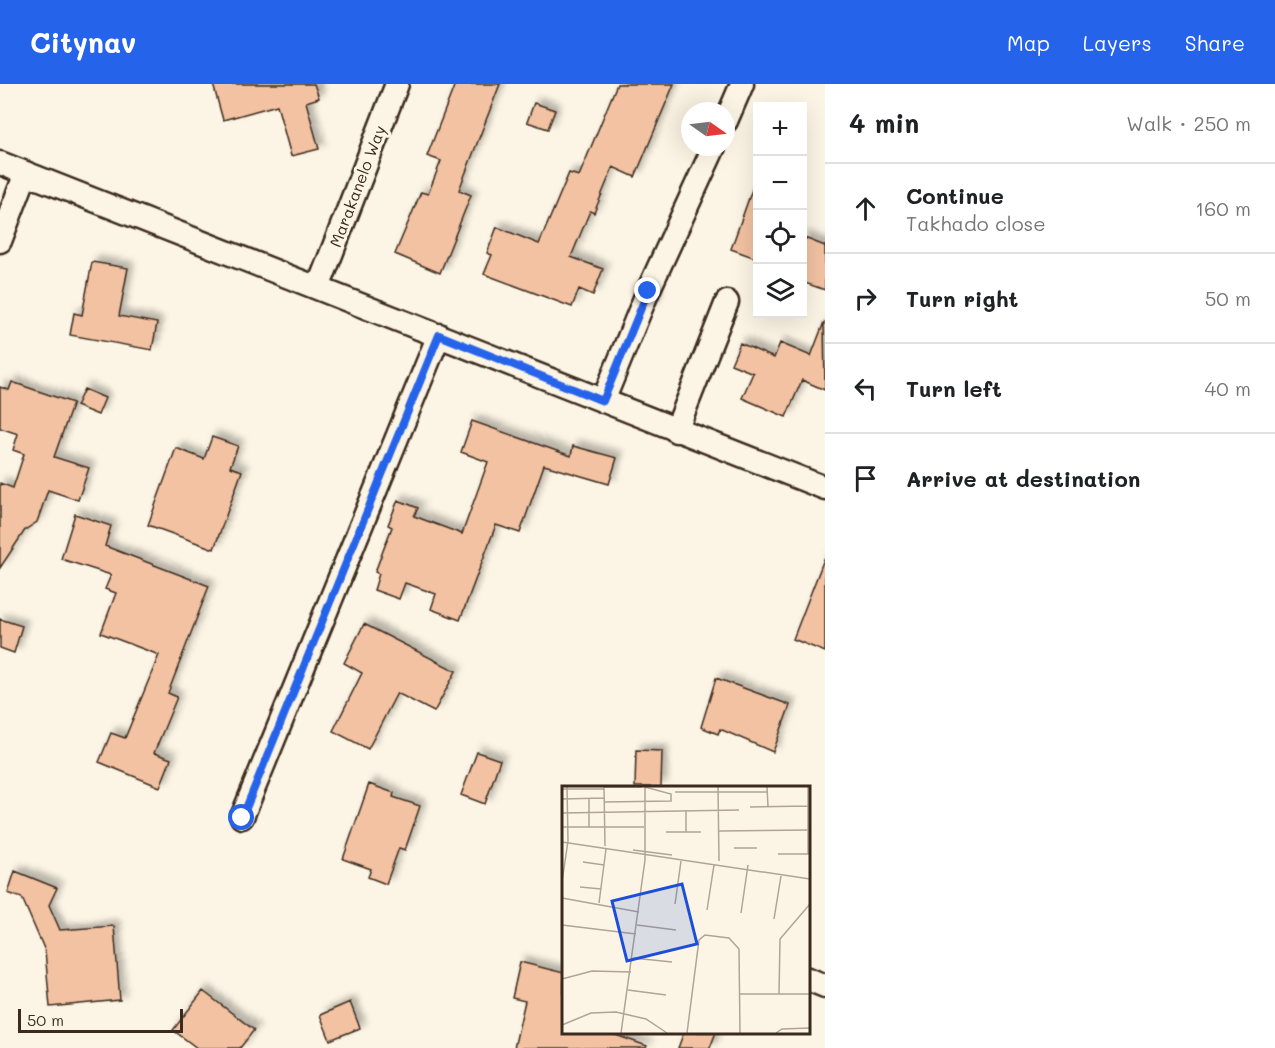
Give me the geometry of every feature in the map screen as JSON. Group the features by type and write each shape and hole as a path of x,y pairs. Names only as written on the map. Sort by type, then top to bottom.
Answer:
{"street":[{"name":"Marakanelo Way","path":"318,288 396,84"},
{"path":"734,102 742,84"},
{"path":"603,401 648,291 710,156"},
{"path":"0,163 825,488"},
{"path":"0,241 26,173"},
{"path":"676,431 727,303"},
{"path":"242,818 439,335"},
{"path":"810,980 825,986"}],"building":[{"path":"213,84 314,84 319,98 306,102 319,149 291,156 277,105 223,120"},
{"path":"455,84 500,84 459,190 471,195 440,273 395,254 421,192 428,194 441,161 427,156"},
{"path":"617,84 674,84 635,177 613,167 594,213 590,211 571,257 603,269 593,295 579,289 572,307 484,274 492,255 487,253 497,227 539,244 569,173 579,176"},
{"path":"534,103 555,110 548,129 527,122"},
{"path":"753,187 753,257 731,249"},
{"path":"807,239 825,246 825,290 807,284"},
{"path":"92,262 128,268 119,316 157,323 152,350 70,335 74,313 82,315"},
{"path":"824,322 825,390 802,380 786,417 742,398 753,373 731,364 740,343 774,358 780,343 811,356"},
{"path":"12,382 73,403 54,457 89,468 78,500 48,490 37,522 25,530 0,568 0,483 13,488 24,454 13,450 18,434 0,428 0,387 9,390"},
{"path":"84,389 105,398 98,415 76,406"},
{"path":"472,421 571,456 573,446 617,458 609,484 544,465 520,533 496,525 460,620 431,609 436,594 405,583 399,599 374,590 379,574 375,572 392,527 388,525 398,500 418,508 414,516 462,534 488,462 461,452"},
{"path":"212,437 238,446 230,467 242,471 214,549 148,525 176,448 204,459"},
{"path":"75,514 111,526 105,546 209,586 168,693 177,697 154,753 171,759 160,787 99,762 111,733 125,738 159,655 101,633 116,593 105,589 111,575 61,559"},
{"path":"825,559 825,652 793,639"},
{"path":"0,619 22,626 14,653 0,648"},
{"path":"364,624 456,671 434,712 397,693 368,749 333,731 362,673 344,663"},
{"path":"716,678 790,705 773,752 720,729 718,734 701,727"},
{"path":"636,750 662,751 661,786 635,786"},
{"path":"477,752 500,760 485,804 461,795"},
{"path":"369,784 394,793 393,797 420,806 405,850 399,848 386,884 368,877 371,869 343,859"},
{"path":"15,871 57,888 49,905 60,930 114,926 120,1000 50,1007 45,951 22,898 8,893"},
{"path":"520,962 562,972 562,1033 610,1033 647,1046 646,1048 514,1048 525,1001 512,998"},
{"path":"203,991 254,1030 240,1048 197,1048 173,1030"},
{"path":"350,1002 360,1028 330,1040 320,1015"},
{"path":"684,1033 716,1033 710,1048 678,1048"}],"route":[{"path":"242,818 439,335 603,401 648,291"}]}
